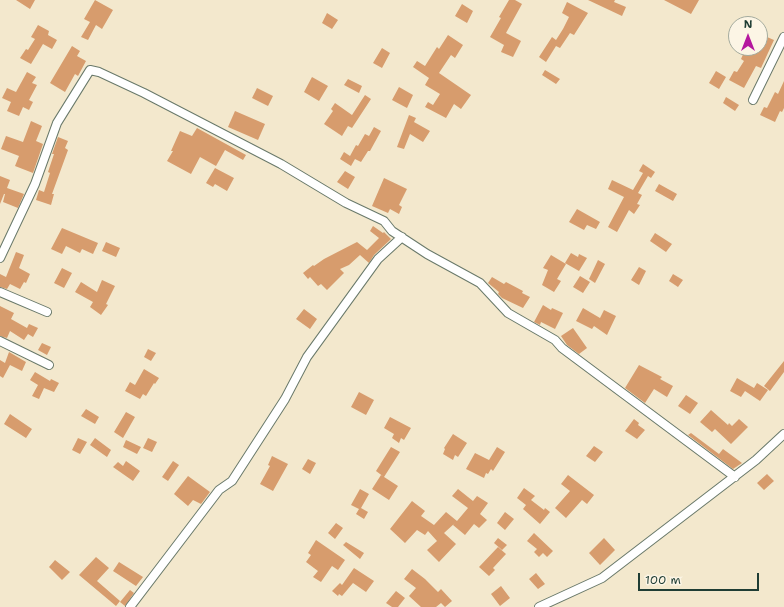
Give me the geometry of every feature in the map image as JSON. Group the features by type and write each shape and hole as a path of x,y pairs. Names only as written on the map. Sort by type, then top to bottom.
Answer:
{"street":[{"path":"753,100 784,37"},
{"path":"0,258 35,184 57,123 90,70 100,72 144,93 281,164 346,203 384,221 392,231 427,254 480,283 508,313 555,340 562,348 735,477"},
{"path":"130,607 219,490 232,481 285,399 307,357 378,259 402,237"},
{"path":"0,292 47,312"},
{"path":"0,341 49,365"},
{"path":"539,607 602,578 735,477 784,434"}],"building":[{"path":"16,0 35,0 30,9"},
{"path":"95,0 113,10 102,29 96,25 88,40 81,37 90,22 84,19"},
{"path":"509,0 515,0 522,4 506,33 521,41 513,57 501,52 504,45 490,37"},
{"path":"588,0 615,0 614,2 626,7 622,16"},
{"path":"664,0 699,0 691,14"},
{"path":"567,2 588,13 574,35 570,33 560,48 556,46 546,62 539,57 552,37 556,40 563,29 569,17 562,13"},
{"path":"462,4 473,11 467,23 455,16"},
{"path":"327,13 338,20 332,29 322,23"},
{"path":"38,25 49,31 48,35 57,40 52,49 43,44 31,64 20,58 26,49 28,50 35,39 31,37"},
{"path":"448,35 463,45 455,58 451,55 439,73 471,95 461,109 454,104 446,118 425,107 428,102 433,105 440,94 425,85 429,78 413,67 417,61 425,66 437,47 439,49"},
{"path":"768,37 774,40 768,53"},
{"path":"72,46 80,51 77,56 86,61 78,76 75,74 65,92 50,83"},
{"path":"382,48 390,53 382,68 373,63"},
{"path":"742,56 767,56 761,68 756,66 744,88 729,80 734,71 737,72 744,61 741,59"},
{"path":"545,70 560,79 556,84 542,75"},
{"path":"716,71 726,77 719,89 709,83"},
{"path":"27,72 36,77 32,83 37,85 29,100 33,102 29,110 23,107 19,116 7,111 11,102 2,98 7,88 16,92"},
{"path":"312,77 328,86 319,101 304,92"},
{"path":"348,79 362,86 359,93 344,85"},
{"path":"784,81 784,108 782,112 780,111 775,122 760,115 764,107 767,108 775,92 778,94"},
{"path":"399,87 413,95 407,108 392,100"},
{"path":"257,88 273,96 268,106 252,98"},
{"path":"365,95 371,99 352,128 348,126 342,136 324,124 333,111 331,109 335,103 352,115"},
{"path":"726,97 739,105 735,111 723,103"},
{"path":"235,111 265,124 258,140 228,127"},
{"path":"409,115 416,118 414,122 430,131 423,142 410,134 404,149 397,147"},
{"path":"31,121 42,126 36,141 43,144 33,173 15,166 19,156 1,149 6,136 23,142"},
{"path":"374,127 381,131 370,151 368,151 361,162 355,159 351,166 340,159 344,152 350,156 356,145 358,146 365,134 369,136"},
{"path":"197,128 246,155 243,160 225,150 216,166 200,157 191,174 167,161 173,151 171,151 180,131 192,136"},
{"path":"58,137 68,141 65,148 68,150 52,194 54,194 51,205 36,200 39,190 44,192 50,173 48,172 54,154 52,154"},
{"path":"643,164 655,172 651,178 648,176 638,193 642,195 637,204 640,205 634,214 629,210 617,232 608,227 624,197 608,189 612,180 633,190 643,173 639,171"},
{"path":"215,168 234,178 227,191 215,184 213,187 206,183"},
{"path":"345,171 355,177 348,189 337,182"},
{"path":"0,176 10,180 7,188 24,194 18,208 3,202 5,194 0,204"},
{"path":"384,178 407,189 399,205 402,207 399,214 390,209 388,213 372,206"},
{"path":"659,184 677,194 673,201 655,191"},
{"path":"577,209 600,222 596,229 587,225 584,230 569,222"},
{"path":"373,226 383,233 384,232 391,239 374,255 369,263 360,255 349,265 340,269 344,273 327,290 321,284 318,286 310,277 308,279 303,273 313,265 314,266 324,259 357,242 367,250 379,238 370,231"},
{"path":"62,228 98,243 93,254 82,249 80,253 66,246 62,254 51,249"},
{"path":"655,233 672,244 666,252 650,241"},
{"path":"106,242 120,248 116,257 102,251"},
{"path":"16,252 24,255 19,268 30,274 26,283 24,282 20,289 10,284 7,289 0,287 0,274 6,277"},
{"path":"571,253 578,257 579,254 587,258 579,271 565,263"},
{"path":"551,255 566,264 557,279 561,281 554,292 542,285 548,270 543,268"},
{"path":"598,260 605,264 595,283 589,279"},
{"path":"639,267 646,271 639,285 631,280"},
{"path":"62,268 72,273 64,288 54,283"},
{"path":"673,274 683,280 678,287 669,281"},
{"path":"580,276 590,282 583,293 573,287"},
{"path":"492,277 504,284 506,282 523,291 522,293 530,297 523,308 502,298 498,294 499,292 488,283"},
{"path":"102,280 115,286 106,304 108,305 101,315 90,307 93,302 75,292 81,282 97,292"},
{"path":"543,305 551,310 552,308 563,313 555,329 541,322 540,325 534,322"},
{"path":"0,306 14,313 11,319 27,328 29,324 38,328 33,337 28,334 24,340 10,331 7,338 0,336"},
{"path":"583,308 600,318 604,310 616,316 607,335 594,326 592,329 576,321"},
{"path":"304,309 317,319 310,329 296,319"},
{"path":"573,328 587,348 579,354 567,345 561,336"},
{"path":"42,343 51,347 47,355 38,350"},
{"path":"148,349 156,353 151,361 144,357"},
{"path":"9,352 26,362 22,371 10,365 3,378 0,376 0,360 5,363"},
{"path":"784,361 784,372 770,391 764,386"},
{"path":"639,365 662,377 660,379 673,386 667,397 654,389 645,403 625,388"},
{"path":"144,369 159,378 146,396 143,394 140,399 125,391 130,382 135,385"},
{"path":"35,372 50,381 51,379 59,383 54,392 44,388 39,399 32,396 38,385 30,380"},
{"path":"737,378 754,388 757,383 768,390 760,401 745,391 741,397 730,391"},
{"path":"359,392 374,400 366,415 351,407"},
{"path":"686,395 698,403 690,414 678,406"},
{"path":"86,409 99,417 95,424 81,416"},
{"path":"711,410 728,425 729,423 732,426 739,419 748,427 731,444 715,429 712,432 700,422"},
{"path":"126,412 135,417 123,438 114,432"},
{"path":"10,414 32,429 26,438 4,424"},
{"path":"390,417 411,428 404,440 401,438 399,443 392,438 394,434 384,428"},
{"path":"634,419 639,423 638,425 645,430 637,439 625,431"},
{"path":"691,433 719,454 723,449 742,463 733,469 688,435"},
{"path":"453,434 467,443 458,457 455,455 453,460 443,454 444,448"},
{"path":"78,438 87,442 80,454 72,450"},
{"path":"95,438 111,450 107,457 90,445"},
{"path":"148,438 157,442 152,452 143,448"},
{"path":"126,440 141,447 137,454 123,447"},
{"path":"594,446 603,452 595,462 586,456"},
{"path":"391,447 400,452 384,477 376,471"},
{"path":"497,447 505,452 493,471 491,469 488,474 486,473 484,478 466,469 475,453 489,460"},
{"path":"272,456 288,464 273,491 260,484 270,466 268,465"},
{"path":"308,459 316,463 310,474 302,469"},
{"path":"126,461 140,471 133,481 113,467 118,462 123,466"},
{"path":"173,461 179,465 168,481 162,477"},
{"path":"767,474 774,481 764,490 757,483"},
{"path":"381,475 398,486 389,500 372,489"},
{"path":"568,475 594,495 587,504 582,500 566,518 555,508 570,491 561,484"},
{"path":"188,476 210,492 201,504 193,500 188,506 174,494"},
{"path":"524,488 535,496 531,500 544,510 545,508 550,512 540,524 523,509 526,505 517,498"},
{"path":"360,489 369,494 361,508 368,512 364,519 356,514 359,509 351,505"},
{"path":"458,489 473,501 477,496 488,503 480,514 487,520 479,528 474,524 465,535 453,525 455,523 444,533 456,544 439,562 427,550 437,541 428,531 425,535 417,530 405,543 390,529 412,501 425,511 421,516 434,525 446,512 457,521 468,508 452,496"},
{"path":"505,512 514,519 505,530 497,523"},
{"path":"336,523 343,528 335,539 328,533"},
{"path":"534,533 553,551 547,557 543,553 539,557 534,552 537,549 527,541"},
{"path":"498,538 507,545 502,550 494,543"},
{"path":"604,538 615,550 600,565 589,553"},
{"path":"316,540 345,560 338,570 332,566 321,582 313,577 318,571 306,562 311,555 308,553"},
{"path":"346,542 364,553 360,559 343,545"},
{"path":"498,547 506,554 493,568 495,570 489,576 479,567"},
{"path":"96,557 109,568 97,581 120,601 116,606 79,575"},
{"path":"55,560 70,572 62,580 49,567"},
{"path":"119,562 143,577 136,586 113,571"},
{"path":"354,568 374,581 366,592 353,583 342,596 339,594 338,596 332,591 340,583 342,585"},
{"path":"412,569 438,592 441,589 452,601 445,607 441,603 436,607 421,607 409,596 416,588 404,579"},
{"path":"536,573 545,584 538,589 529,579"},
{"path":"501,586 510,598 500,606 491,594"},
{"path":"130,590 134,593 125,606 120,602"},
{"path":"396,591 405,598 398,607 392,607 386,603"}]}
